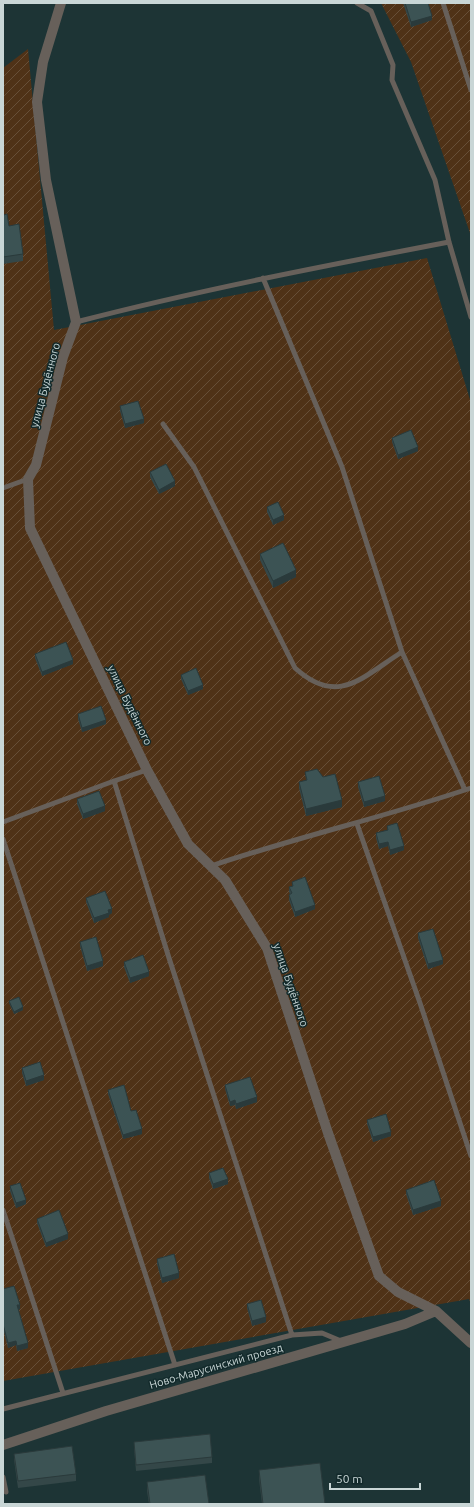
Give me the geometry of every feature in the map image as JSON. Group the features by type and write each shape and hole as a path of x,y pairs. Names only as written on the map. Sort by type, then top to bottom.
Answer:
{"street":[{"path":"61,3 43,62 37,102 46,180 76,322"},
{"name":"улица Будённого","path":"76,322 63,357 36,465 28,479 30,528 147,770 188,844 225,880 267,948 328,1133 379,1276 398,1292 436,1311 471,1343"},
{"name":"Ново-Марусинский проезд","path":"3,1445 106,1411 405,1324 436,1311"}],"lane":[{"path":"357,3 371,11 393,65 392,80 434,180 448,242 471,317"},
{"path":"443,3 471,90"},
{"path":"76,322 141,305 263,278 448,242"},
{"path":"263,278 342,467 402,652 465,790"},
{"path":"163,424 194,467 295,668 306,678 324,687 340,688 355,681 402,652"},
{"path":"3,488 28,479"},
{"path":"3,822 147,770"},
{"path":"114,781 169,958 292,1335"},
{"path":"211,866 268,847 357,824 471,788"},
{"path":"357,824 420,1003 471,1156"},
{"path":"3,839 175,1365"},
{"path":"3,1210 63,1393"},
{"path":"3,1409 292,1335 322,1334 343,1342"},
{"path":"3,1477 6,1492"}],"shaded area":[{"path":"381,3 471,3 471,236 411,62"},
{"path":"28,49 54,330 427,258 471,403 471,1304 469,1299 3,1381 3,68"}],"building":[{"path":"405,3 428,3 432,16 411,22"},
{"path":"7,214 9,226 19,224 23,254 3,257 3,215"},
{"path":"138,401 144,419 125,424 120,406"},
{"path":"411,430 418,447 398,455 392,438"},
{"path":"166,464 175,481 159,490 150,472"},
{"path":"278,502 284,515 273,520 267,507"},
{"path":"283,543 296,570 273,581 260,554"},
{"path":"66,642 73,660 42,672 35,654"},
{"path":"196,668 203,685 188,691 181,675"},
{"path":"101,706 106,720 82,728 78,714"},
{"path":"317,769 323,777 335,774 342,800 306,809 299,782 307,780 305,772"},
{"path":"379,776 385,796 364,802 358,782"},
{"path":"99,791 105,806 83,814 77,799"},
{"path":"397,823 404,846 390,850 388,842 379,844 376,833 388,830 387,826"},
{"path":"305,877 315,905 295,912 289,895 292,893 289,887 293,886 292,882"},
{"path":"105,891 112,909 108,910 109,913 94,918 86,898"},
{"path":"433,929 443,960 428,964 418,933"},
{"path":"96,937 103,961 87,966 80,942"},
{"path":"143,955 149,972 130,978 124,962"},
{"path":"19,997 23,1007 14,1012 9,1001"},
{"path":"40,1062 44,1075 26,1081 22,1068"},
{"path":"250,1077 257,1097 236,1104 235,1100 230,1102 225,1085"},
{"path":"124,1085 131,1111 136,1110 142,1129 123,1135 108,1090"},
{"path":"386,1114 391,1132 373,1137 367,1120"},
{"path":"223,1168 228,1179 213,1184 209,1173"},
{"path":"434,1180 441,1201 413,1210 406,1190"},
{"path":"20,1183 26,1200 16,1203 10,1186"},
{"path":"59,1210 68,1234 46,1243 37,1219"},
{"path":"174,1254 179,1273 162,1278 157,1259"},
{"path":"14,1286 20,1305 17,1305 28,1343 17,1346 16,1341 8,1343 3,1324 3,1289"},
{"path":"261,1300 266,1317 252,1321 247,1304"},
{"path":"210,1434 212,1457 136,1465 134,1442"},
{"path":"72,1446 76,1474 18,1481 14,1454"},
{"path":"320,1463 325,1504 263,1504 259,1470"},
{"path":"205,1475 209,1504 150,1504 147,1482"}]}
